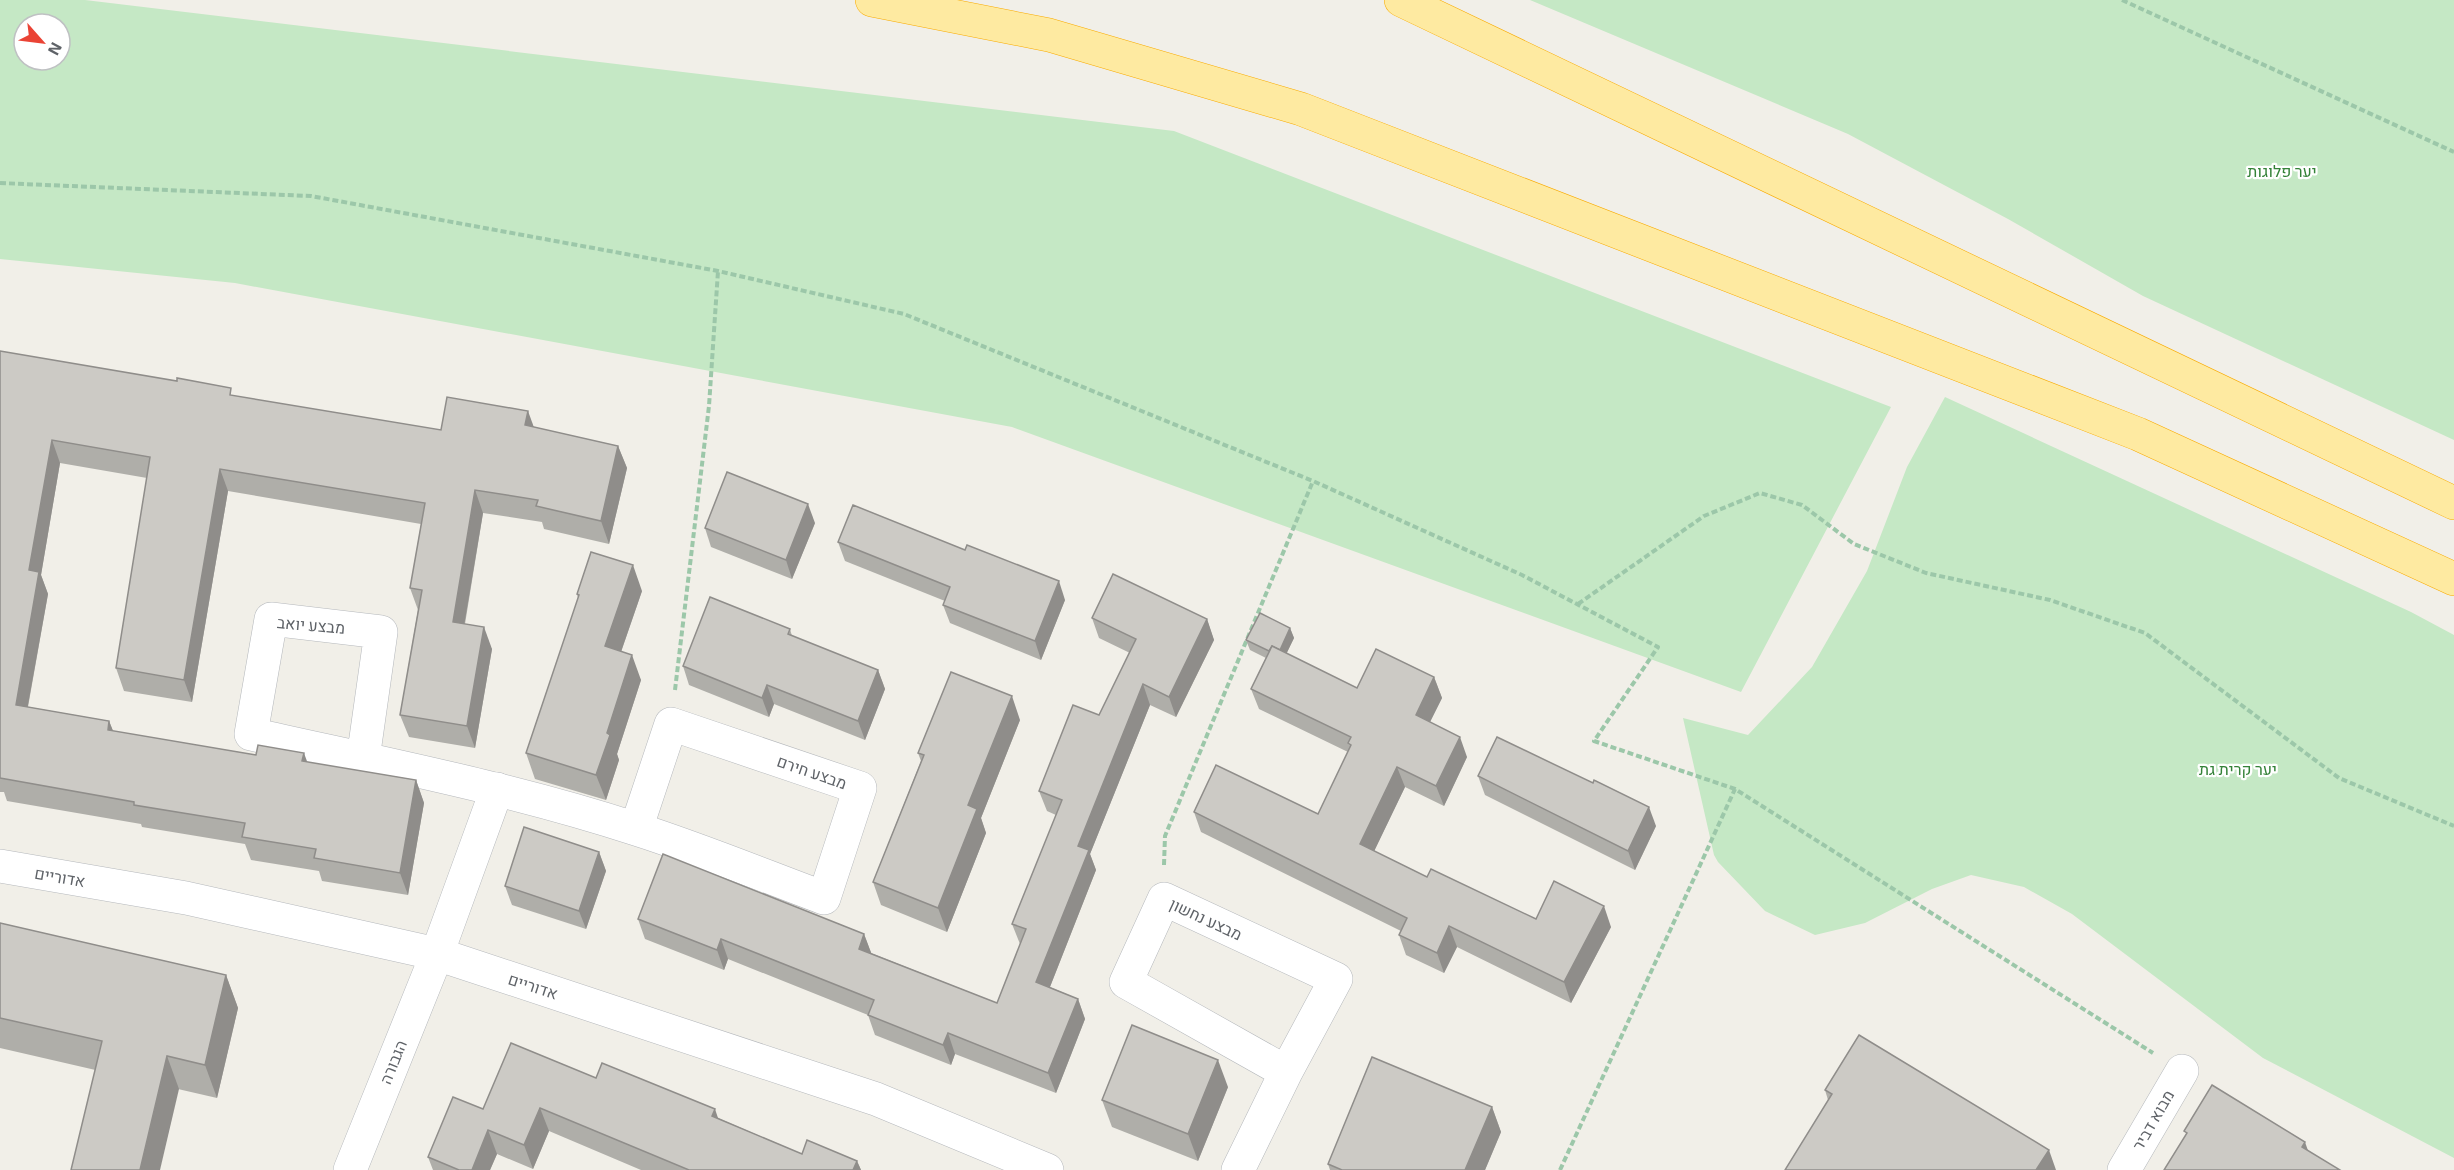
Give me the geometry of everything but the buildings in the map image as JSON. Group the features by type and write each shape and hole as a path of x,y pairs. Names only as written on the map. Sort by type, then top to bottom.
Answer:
{"highway":[{"path":"872,0 1048,35 1301,109 2138,434 2454,579"},
{"path":"1401,0 2454,503"}],"street":[{"name":"מבצע יואב","path":"363,759 381,632 271,619 251,734 497,789"},
{"name":"מבצע חירם","path":"497,789 636,829 824,898 860,788 671,724"},
{"path":"636,829 671,724"},
{"name":"הגבורה","path":"350,1170 437,954 497,789"},
{"name":"אדוריים","path":"0,866 186,898 437,954 876,1099 1047,1170"},
{"name":"מבצע נחשון","path":"1238,1170 1286,1072 1336,979 1164,899 1126,982 1286,1072"},
{"name":"מבוא דביר","path":"2124,1170 2182,1071"}],"path":[{"path":"2122,0 2454,152"},
{"path":"0,183 311,196 718,271 904,314 1313,482 1522,575 1658,647 1594,741 1735,789 2182,1071"},
{"path":"671,724 708,406 718,271"},
{"path":"1164,899 1165,836 1313,482"},
{"path":"1578,604 1704,516 1760,493 1802,505 1854,544 1926,573 2050,600 2145,633 2339,778 2454,826"},
{"path":"1560,1170 1735,789"}],"green space":[{"path":"0,0 85,0 1174,131 1891,407 1741,692 1012,427 235,283 0,259"},
{"name":"יער פלוגות","path":"1530,0 2454,0 2454,440 2143,296 2008,219 1848,134"},
{"name":"יער קרית גת","path":"1945,397 2411,612 2454,635 2454,1158 2263,1058 2072,914 2024,887 1971,875 1932,889 1865,923 1815,935 1765,911 1718,862 1714,855 1683,718 1748,735 1812,667 1867,571 1907,467"}]}
